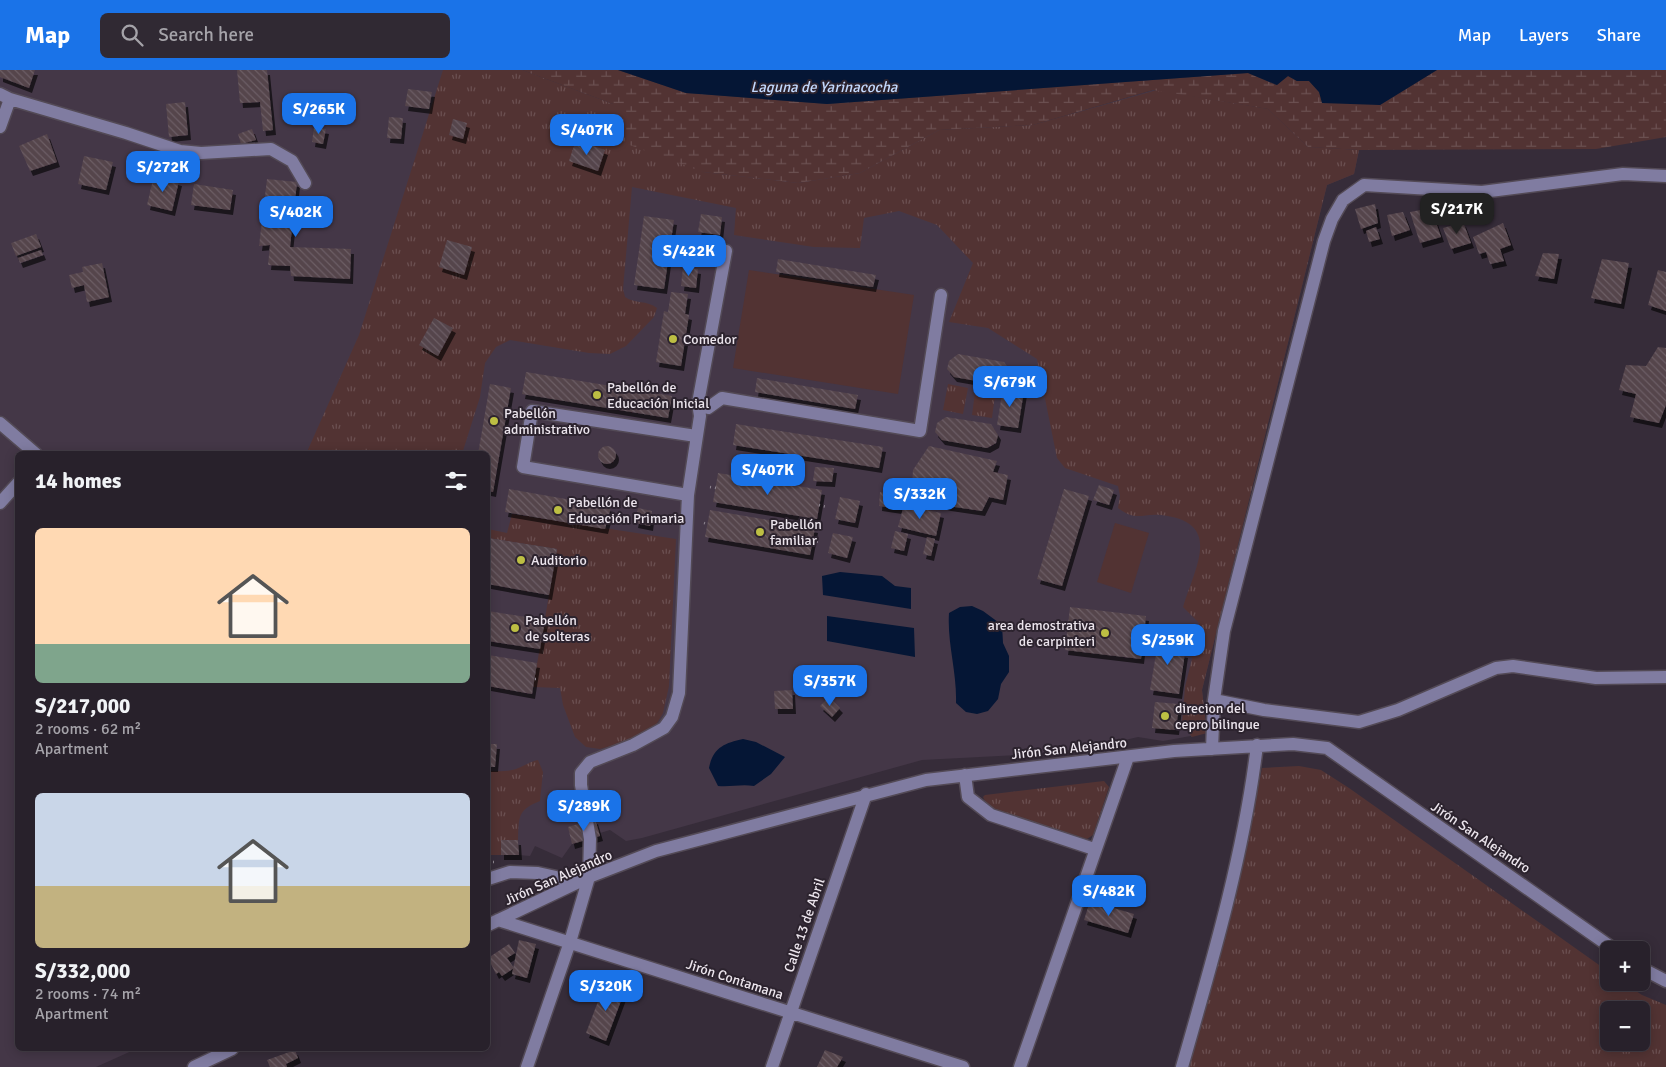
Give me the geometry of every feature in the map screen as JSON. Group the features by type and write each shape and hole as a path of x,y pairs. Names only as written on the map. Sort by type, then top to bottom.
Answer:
{"street":[{"path":"0,127 5,96 126,132 180,152 201,153 271,149 292,161 305,183"},
{"path":"1212,749 1214,700 1224,631 1322,250 1332,219 1343,200 1364,185 1482,192 1623,174 1666,176"},
{"path":"527,1067 570,942 584,880 590,839 581,785 581,773 590,762 633,745 664,728 672,717 679,693 688,495 700,416 698,403 726,251"},
{"path":"698,403 708,408 722,398 920,431 940,295"},
{"path":"688,495 523,467 532,411 696,436"},
{"path":"0,424 32,451"},
{"path":"0,503 15,486"},
{"path":"1214,700 1264,710 1360,722 1398,710 1496,668 1513,666 1596,678 1666,677"},
{"name":"Jirón San Alejandro","path":"493,923 584,880 656,851 866,794 926,780 1128,757 1257,745 1294,744 1327,748 1602,941"},
{"path":"1182,1067 1213,957 1237,857 1253,777 1257,745"},
{"path":"1020,1067 1094,850 1128,757"},
{"path":"966,775 968,797 992,815 1094,850"},
{"name":"Calle 13 de Abril","path":"772,1067 866,794"},
{"path":"490,878 510,872 538,873 584,880"},
{"name":"Jirón Contamana","path":"493,923 570,942 962,1067"},
{"path":"1650,973 1666,981"},
{"path":"194,1067 228,1051"}],"path":[{"path":"710,487 716,488"},
{"path":"820,505 827,507"},
{"path":"812,541 820,542"}],"shaded area":[{"path":"0,70 522,70 613,104 939,130 1033,125 1153,90 1268,109 1308,147 1359,150 1354,174 1327,185 1202,690 1207,733 1163,741 1138,737 1090,748 1019,755 922,760 642,838 626,841 610,830 574,841 562,858 535,846 530,856 519,855 518,840 501,840 501,855 490,855 490,451 15,451 15,1051 132,1051 96,1067 0,1067"}],"green space":[{"path":"443,70 522,70 613,104 703,172 798,183 860,173 939,130 1033,125 1157,90 1268,109 1308,147 1359,150 1354,174 1327,185 1202,690 1207,733 1192,737 1182,723 1185,687 1192,659 1190,643 1199,623 1183,607 1198,562 1199,537 1193,527 1181,519 1161,515 1135,516 1124,512 1118,508 1120,496 1118,486 1065,468 1057,458 1037,359 988,328 949,322 973,263 937,225 899,211 864,218 860,248 814,247 734,235 736,208 632,187 623,289 625,297 657,308 654,317 626,346 610,354 589,353 510,340 496,347 485,363 480,397 463,451 307,451 359,335"},
{"path":"522,70 618,70 686,93 827,104 1248,73 1276,85 1288,76 1297,81 1309,81 1319,92 1380,105 1437,70 1666,70 1666,137 1596,149 1359,150 1308,147 1268,109 1153,90 1033,125 939,130 860,173 798,183 703,172 627,144 613,104"},
{"path":"749,270 914,295 898,394 733,368"},
{"path":"948,384 968,388 963,414 943,410"},
{"path":"975,392 995,395 992,418 972,415"},
{"path":"512,514 676,539 669,686 663,713 656,725 644,737 600,749 586,747 575,737 563,705 560,688 533,687 557,549 490,538 490,529 507,533"},
{"path":"1115,523 1149,533 1131,593 1097,582"},
{"path":"538,760 543,772 540,801 523,811 519,820 518,840 501,840 501,855 490,855 490,771 513,770"},
{"path":"1299,766 1321,770 1600,966 1600,991 1636,991 1666,1005 1666,1067 1189,1067 1244,858 1262,768"},
{"path":"1104,781 1109,787 1093,835 1087,839 998,812 987,805 983,797 985,795"}],"water":[{"name":"Laguna de Yarinacocha","path":"618,70 1437,70 1380,105 1322,103 1319,92 1309,81 1297,81 1288,76 1277,85 1248,73 827,104 686,93"},
{"path":"840,572 882,576 895,586 911,588 911,609 823,595 822,576"},
{"path":"972,606 983,611 1002,625 1003,643 1009,656 1009,672 1001,684 998,699 988,711 977,714 966,712 956,703 949,624 949,613 960,607"},
{"path":"827,616 914,628 915,657 827,641"},
{"path":"743,739 756,742 785,757 771,774 754,786 718,786 709,768 713,756 720,748 730,742"}],"building":[{"path":"0,70 35,70 29,88 0,77"},
{"path":"237,70 267,70 273,130 263,131 260,102 240,103"},
{"path":"408,89 432,92 429,109 405,106"},
{"path":"185,102 188,135 169,137 166,104"},
{"path":"389,117 403,118 401,139 387,138"},
{"path":"453,119 467,123 463,139 449,135"},
{"path":"314,127 326,129 323,144 312,142"},
{"path":"252,129 256,140 241,144 238,134"},
{"path":"47,134 57,162 30,171 19,146"},
{"path":"576,140 605,150 598,171 569,161"},
{"path":"84,156 113,162 106,190 78,184"},
{"path":"154,175 179,181 172,211 147,205"},
{"path":"267,179 297,182 290,247 351,249 350,279 291,276 290,266 268,265 270,245 259,246"},
{"path":"194,184 233,190 230,210 191,205"},
{"path":"1375,204 1378,223 1361,229 1355,209"},
{"path":"1431,208 1441,237 1420,243 1410,212"},
{"path":"1403,212 1410,230 1392,236 1387,215"},
{"path":"701,214 722,217 720,235 698,232"},
{"path":"644,216 674,220 664,289 634,285"},
{"path":"1463,222 1471,243 1451,249 1443,228"},
{"path":"1503,223 1511,245 1500,249 1504,261 1490,264 1486,252 1479,254 1473,237"},
{"path":"1376,227 1380,239 1369,242 1366,231"},
{"path":"36,234 41,247 16,256 11,243"},
{"path":"447,240 472,247 464,275 439,267"},
{"path":"41,250 43,255 20,263 18,258"},
{"path":"1543,253 1559,254 1554,279 1535,276"},
{"path":"778,259 876,275 873,287 776,272"},
{"path":"1602,259 1629,263 1621,304 1591,298"},
{"path":"102,263 109,297 87,302 84,285 72,288 69,275 83,272 82,267"},
{"path":"683,267 698,269 696,288 681,286"},
{"path":"1658,270 1666,272 1666,311 1648,305"},
{"name":"Comedor","path":"671,292 688,294 685,314 689,315 681,366 656,362 664,311 668,312"},
{"path":"434,318 453,328 438,356 419,345"},
{"path":"1658,347 1666,348 1666,405 1659,423 1630,417 1636,394 1619,390 1626,365 1646,366"},
{"path":"958,354 1004,362 1011,372 1010,381 1000,385 954,377 947,369 949,361"},
{"name":"Pabellón de Educación Inicial","path":"526,372 672,396 668,418 522,394"},
{"path":"757,378 858,395 855,409 755,392"},
{"name":"Pabellón administrativo","path":"490,384 511,388 493,492 490,491 490,451 479,451"},
{"path":"1003,388 1024,391 1018,428 997,425"},
{"path":"946,417 991,424 998,435 996,443 987,448 942,440 935,432 937,423"},
{"path":"736,424 883,447 879,468 733,445"},
{"path":"603,446 611,446 616,451 614,462 603,464 598,459 598,451"},
{"path":"929,446 997,461 993,472 1008,475 1003,500 989,497 982,511 948,506 911,496 913,470"},
{"path":"815,467 834,468 832,482 813,481"},
{"name":"Pabellón familiar","path":"718,473 822,490 817,519 713,502"},
{"path":"1099,485 1114,490 1109,505 1093,500"},
{"name":"Pabellón de Educación Primaria","path":"509,489 611,507 605,529 505,512"},
{"path":"1064,489 1089,496 1062,586 1037,579"},
{"path":"880,492 901,495 899,509 879,506"},
{"path":"840,497 860,501 855,523 835,519"},
{"path":"904,505 941,513 936,536 898,527"},
{"path":"638,508 652,511 650,526 635,523"},
{"name":"Pabellón familiar","path":"710,510 815,528 810,555 705,537"},
{"path":"895,531 908,534 904,551 891,548"},
{"path":"833,533 853,537 847,558 828,553"},
{"path":"927,537 935,539 931,556 923,554"},
{"name":"Auditorio","path":"490,538 557,549 549,595 490,584"},
{"name":"area demostrativa de carpinteri","path":"1070,607 1146,616 1141,659 1065,650"},
{"name":"Pabellón de solteras","path":"490,611 545,620 540,649 490,641"},
{"path":"1159,636 1181,639 1180,652 1185,653 1179,694 1150,690"},
{"path":"490,655 537,663 532,694 490,686"},
{"path":"792,690 793,709 775,709 774,691"},
{"path":"829,697 840,708 832,717 820,706"},
{"name":"direcion del cepro bilingue","path":"1155,702 1179,704 1176,730 1152,728"},
{"path":"490,744 497,744 495,767 490,767"},
{"path":"595,819 600,836 572,844 568,827"},
{"path":"501,840 518,840 519,855 501,855"},
{"path":"1090,901 1134,914 1128,933 1084,920"},
{"path":"519,940 536,944 527,978 512,974"},
{"path":"509,944 515,953 507,958 514,968 502,976 499,972 496,974 490,962 490,957"},
{"path":"605,983 625,990 606,1041 586,1033"},
{"path":"825,1050 843,1057 837,1067 817,1067"},
{"path":"292,1051 295,1051 298,1058 286,1064 287,1067 270,1067 267,1060"}],"place":[{"name":"Comedor","path":"673,339"},
{"name":"Pabellón de Educación Inicial","path":"597,395"},
{"name":"Pabellón administrativo","path":"494,421"},
{"name":"Pabellón de Educación Primaria","path":"558,510"},
{"name":"Pabellón familiar","path":"760,532"},
{"name":"Auditorio","path":"521,560"},
{"name":"Pabellón de solteras","path":"515,628"},
{"name":"area demostrativa de carpinteri","path":"1105,633"},
{"name":"direcion del cepro bilingue","path":"1165,716"}]}
